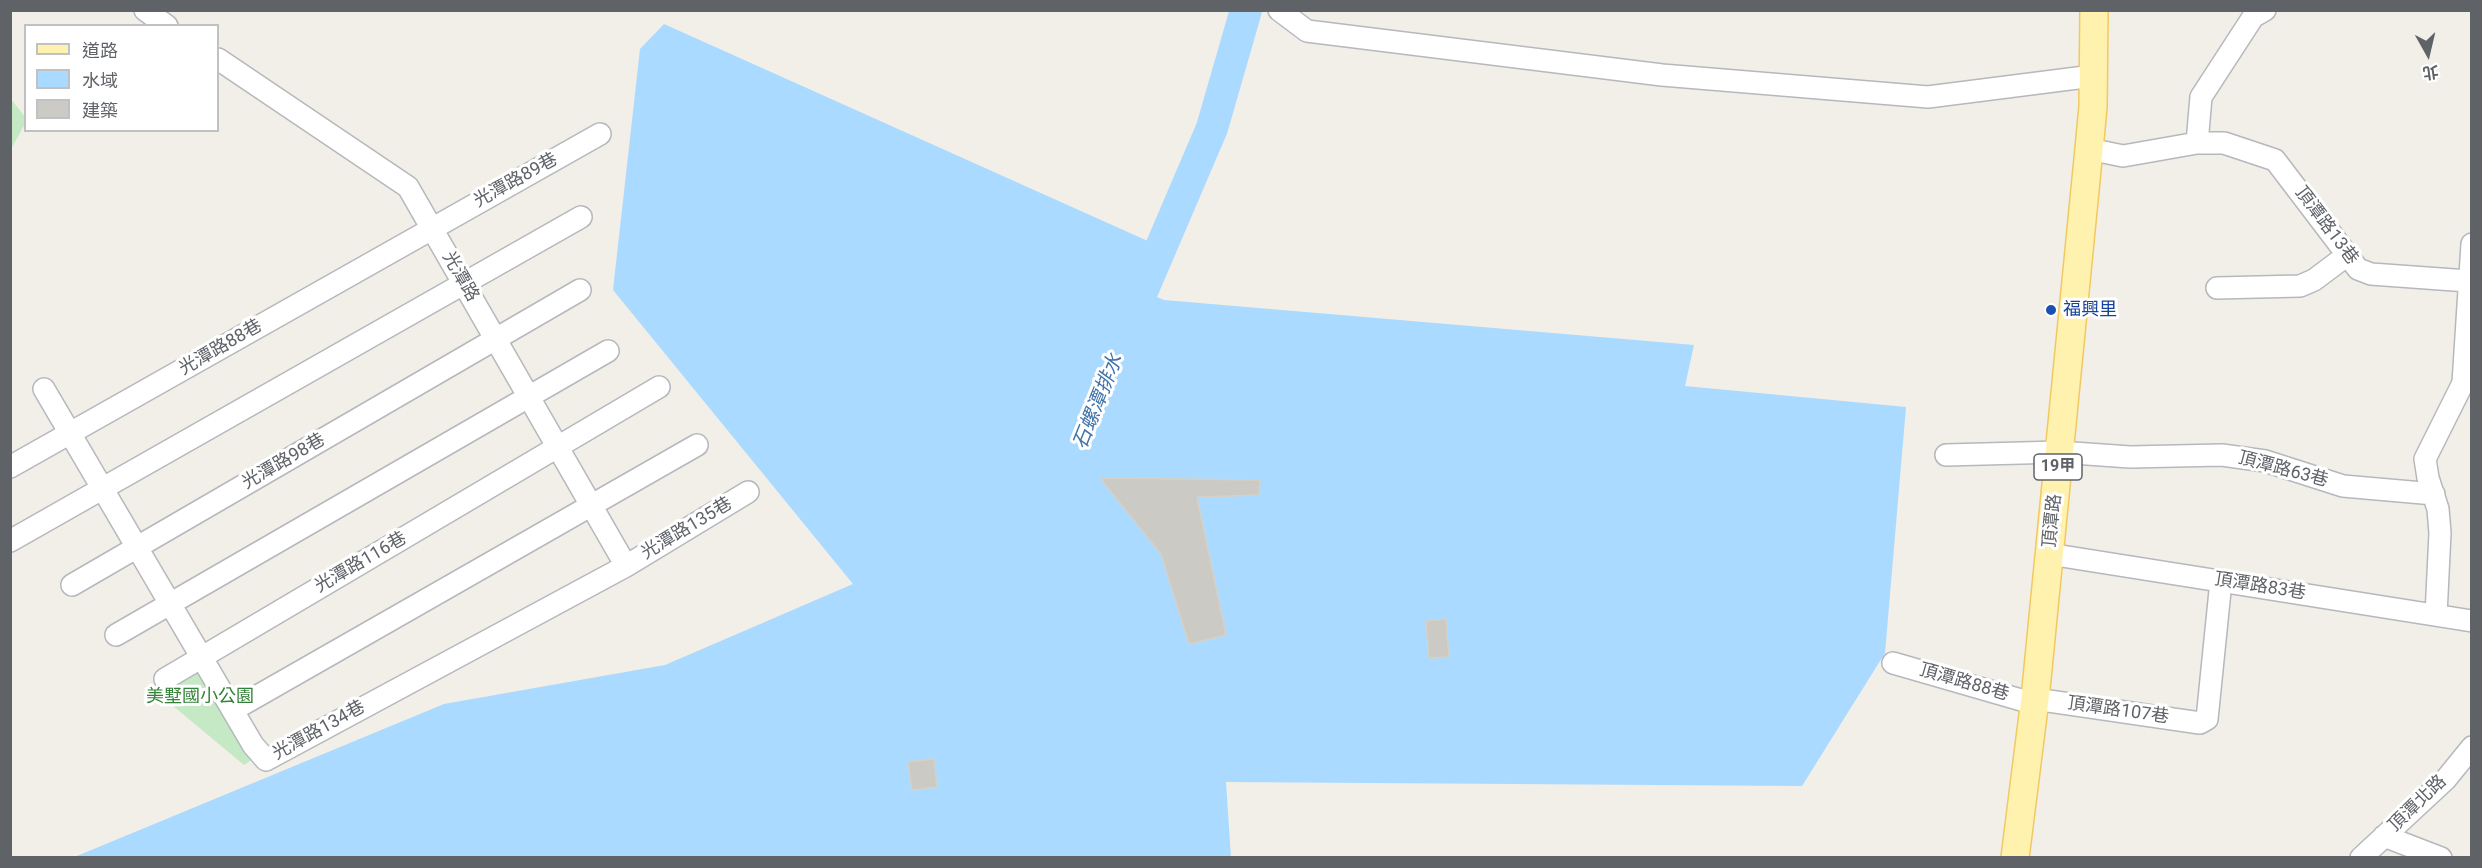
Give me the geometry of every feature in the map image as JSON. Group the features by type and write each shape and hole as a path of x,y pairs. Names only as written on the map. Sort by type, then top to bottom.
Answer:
{"main road":[{"name":"19甲","path":"2093,76 2094,10"},
{"name":"頂潭路","path":"2015,858 2035,701 2089,149 2093,76"}],"street":[{"path":"145,10 164,24"},
{"path":"1280,10 1307,31 1662,75 1928,98 2093,76"},
{"path":"2197,143 2201,97 2253,17 2265,10"},
{"name":"光潭路","path":"219,60 408,187 626,566"},
{"name":"光潭路89巷","path":"432,228 600,134"},
{"name":"頂潭路13巷","path":"2089,149 2123,156 2197,143 2224,143 2275,160 2358,269 2371,274 2468,281"},
{"path":"10,542 581,217"},
{"name":"光潭路88巷","path":"10,467 432,228"},
{"path":"2436,615 2440,533 2434,494 2425,459 2465,395 2463,383 2472,244"},
{"path":"2217,288 2300,286 2314,280 2346,256"},
{"name":"光潭路98巷","path":"72,585 580,290"},
{"path":"116,635 608,351"},
{"name":"光潭路116巷","path":"165,679 659,387"},
{"name":"光潭路134巷","path":"44,389 233,710 266,760 626,566"},
{"path":"233,710 697,445"},
{"name":"頂潭路63巷","path":"1946,455 2059,452 2130,457 2222,455 2247,458 2343,486 2434,494"},
{"name":"光潭路135巷","path":"626,566 748,492"},
{"name":"頂潭路83巷","path":"2049,554 2472,621"},
{"name":"頂潭路107巷","path":"2035,701 2200,723 2206,719 2209,712 2221,581"},
{"name":"頂潭路88巷","path":"1893,663 2035,701"},
{"name":"頂潭北路","path":"2361,858 2446,779 2472,747"},
{"path":"2384,836 2441,858"}],"green space":[{"path":"11,99 24,116 24,126 11,149"},
{"name":"美墅國小公園","path":"206,664 262,753 244,765 160,695"}],"water":[{"path":"664,24 1150,242 1131,286 1164,300 1694,345 1685,386 1906,407 1885,653 1802,786 1226,782 1231,858 72,858 444,704 665,665 853,584 613,290 640,49"}],"building":[{"path":"1100,478 1260,480 1259,495 1197,497 1226,635 1189,644 1161,554"},
{"path":"1446,619 1449,657 1429,658 1426,621"},
{"path":"934,759 937,787 912,790 908,762"}],"waterway":[{"name":"石螺潭排水","path":"1126,329 1212,128 1246,10"}],"place":[{"name":"福興里","path":"2051,310"}]}
